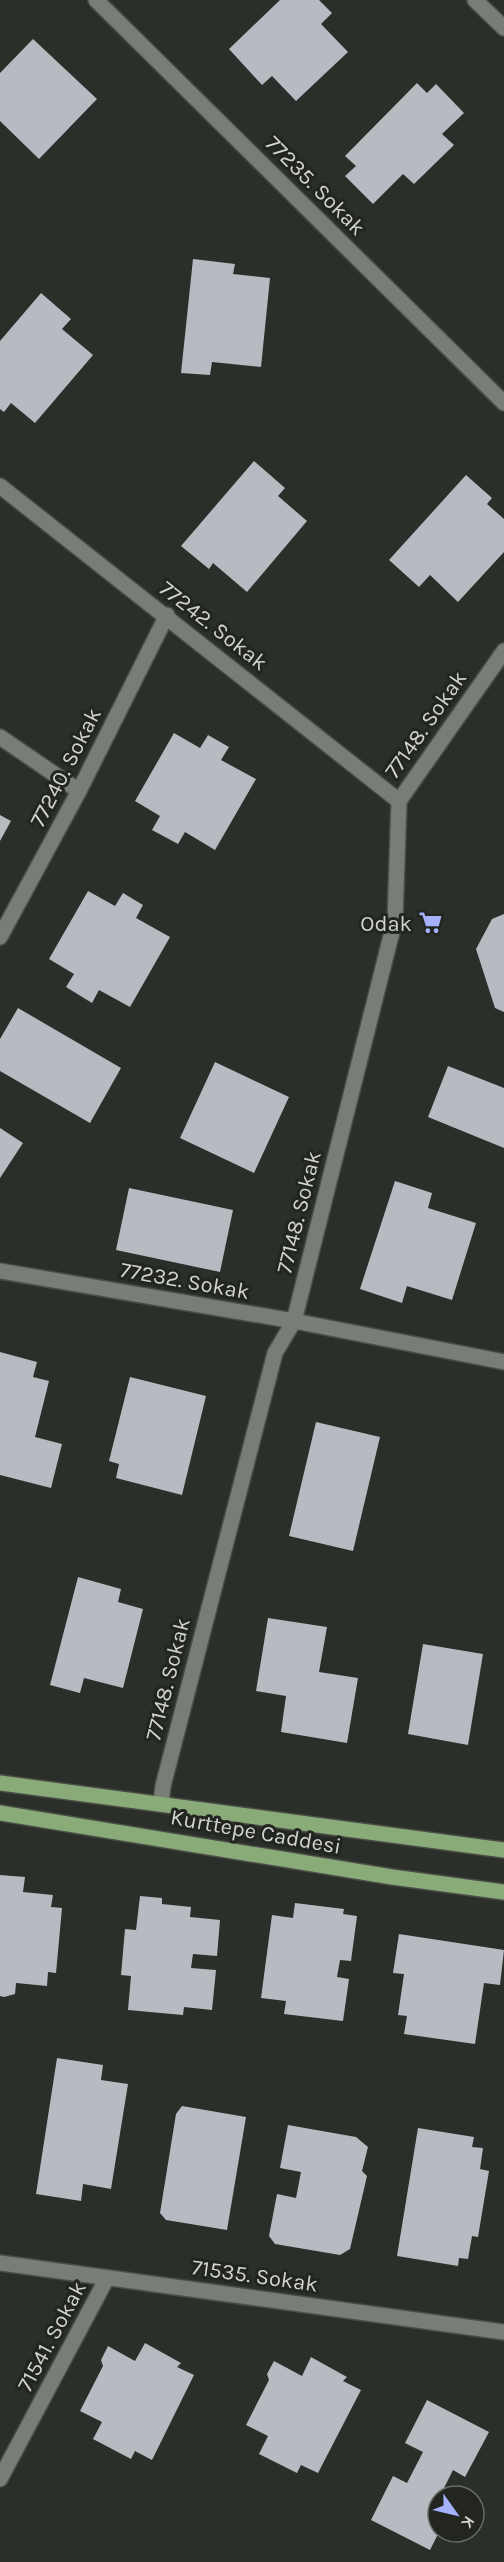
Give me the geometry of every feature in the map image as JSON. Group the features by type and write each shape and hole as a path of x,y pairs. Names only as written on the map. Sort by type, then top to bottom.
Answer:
{"main road":[{"name":"Kurttepe Caddesi","path":"0,1783 504,1850"},
{"name":"Kurttepe Caddesi","path":"0,1813 392,1878 504,1892"}],"street":[{"name":"77235. Sokak","path":"96,0 504,403"},
{"path":"475,0 504,28"},
{"name":"77242. Sokak","path":"0,486 167,615 399,801"},
{"name":"77240. Sokak","path":"0,937 79,791 167,615"},
{"name":"77148. Sokak","path":"161,1804 163,1786 274,1353 294,1321 395,920 399,801 504,651"},
{"path":"0,737 79,791"},
{"name":"77232. Sokak","path":"0,1271 294,1321 504,1362"},
{"name":"71535. Sokak","path":"0,2263 504,2332"},
{"name":"71541. Sokak","path":"0,2479 107,2278"}],"building":[{"path":"280,0 319,0 332,13 321,24 348,52 296,101 272,76 262,85 229,49"},
{"path":"33,39 97,99 39,159 0,121 0,73"},
{"path":"417,83 427,93 436,84 464,113 442,134 454,145 414,184 403,174 373,204 345,176 356,166 345,156"},
{"path":"193,259 235,264 233,274 270,278 261,367 212,362 210,375 181,373"},
{"path":"41,293 71,319 62,329 93,355 35,423 11,403 4,412 0,409 0,341"},
{"path":"254,461 285,488 278,496 307,521 247,592 213,563 209,569 181,546"},
{"path":"466,475 492,498 487,504 504,519 504,552 458,602 430,575 419,587 389,560"},
{"path":"174,733 200,748 208,735 229,747 221,760 256,779 215,850 185,832 178,844 152,830 160,816 135,801"},
{"path":"0,815 11,821 0,841"},
{"path":"88,891 115,906 123,893 143,905 136,918 170,937 130,1007 99,990 92,1003 66,987 74,974 49,959"},
{"path":"504,914 504,1012 495,1008 476,949 492,919"},
{"path":"18,1008 121,1068 90,1123 0,1071 0,1039"},
{"path":"215,1062 289,1097 254,1173 180,1138"},
{"path":"448,1066 504,1088 504,1148 428,1117"},
{"path":"0,1128 23,1143 0,1178"},
{"path":"395,1181 432,1193 428,1208 476,1223 452,1300 407,1286 402,1303 360,1289"},
{"path":"129,1188 233,1210 220,1272 116,1250"},
{"path":"0,1352 37,1362 33,1377 49,1381 35,1437 62,1444 51,1488 0,1475"},
{"path":"130,1377 206,1396 182,1495 116,1478 119,1464 109,1461"},
{"path":"316,1422 380,1437 353,1551 289,1536"},
{"path":"78,1577 121,1589 118,1602 143,1609 123,1688 84,1678 80,1693 50,1685"},
{"path":"268,1618 327,1627 319,1672 358,1678 347,1743 281,1732 286,1696 256,1691"},
{"path":"423,1644 483,1654 468,1745 408,1734"},
{"path":"0,1875 25,1877 23,1892 53,1895 51,1907 62,1908 56,1973 48,1972 47,1986 16,1983 15,1994 4,1997 0,1996"},
{"path":"140,1896 162,1898 162,1904 191,1907 190,1917 220,1920 217,1956 193,1954 191,1968 216,1970 212,2010 184,2007 183,2015 128,2010 131,1976 121,1975 125,1929 136,1930"},
{"path":"295,1903 344,1909 343,1914 357,1916 351,1961 340,1960 337,1977 349,1979 343,2021 284,2014 286,2001 261,1998 272,1915 293,1918"},
{"path":"399,1934 504,1950 500,1985 484,1983 475,2044 404,2034 407,2016 398,2015 404,1974 393,1973"},
{"path":"57,2058 103,2065 101,2080 128,2084 111,2189 83,2184 81,2201 36,2194"},
{"path":"182,2106 246,2117 227,2230 166,2220 160,2213 176,2114"},
{"path":"288,2125 356,2137 368,2147 362,2171 367,2176 350,2249 340,2255 275,2244 269,2236 277,2194 296,2198 301,2172 280,2168"},
{"path":"418,2128 474,2137 472,2147 483,2148 480,2169 489,2171 478,2237 472,2236 468,2259 459,2258 458,2266 397,2256"},
{"path":"145,2343 181,2363 177,2367 194,2375 152,2460 135,2451 131,2459 93,2439 102,2422 80,2411 103,2366 101,2360 108,2346 135,2361"},
{"path":"311,2357 347,2377 343,2381 361,2390 318,2473 301,2465 297,2473 259,2454 268,2436 246,2425 269,2380 267,2374 274,2361 302,2376"},
{"path":"427,2400 489,2432 465,2477 453,2470 446,2484 426,2484 426,2544 433,2544 430,2550 371,2520 393,2476 407,2483 423,2452 405,2443"}],"place":[{"name":"Odak","path":"430,923"}]}
